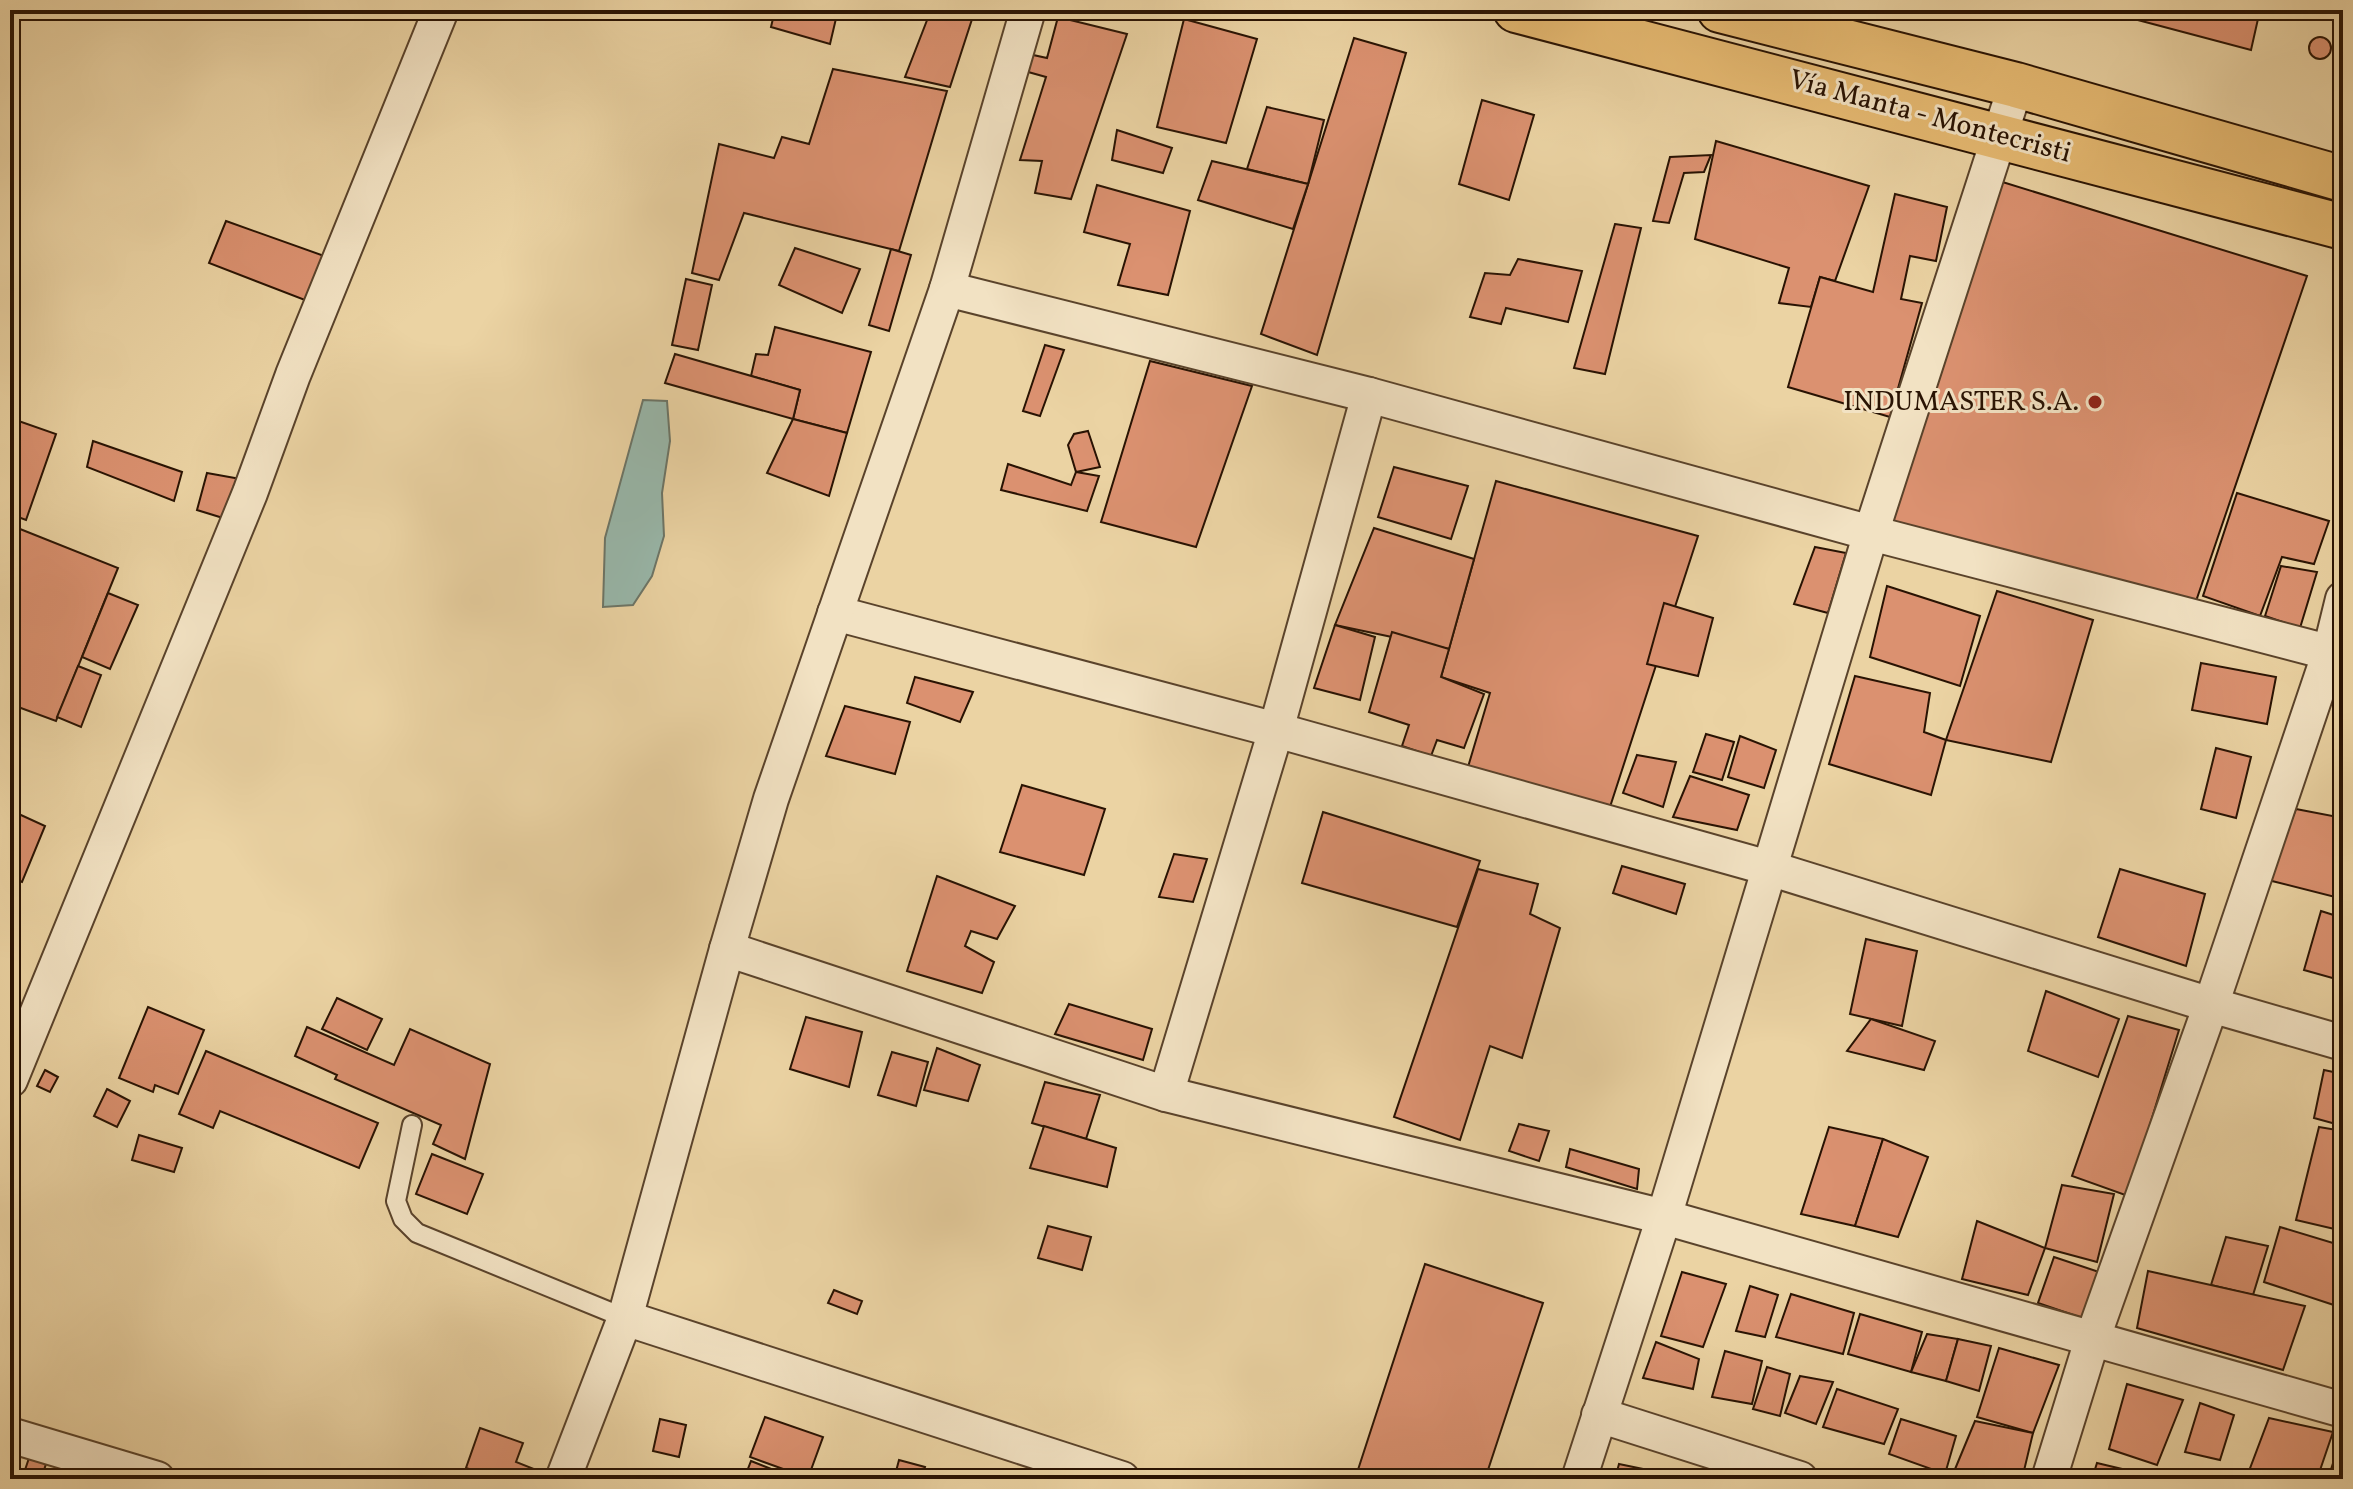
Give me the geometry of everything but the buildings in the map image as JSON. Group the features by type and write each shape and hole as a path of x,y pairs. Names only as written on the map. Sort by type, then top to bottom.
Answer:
{"main road":[{"name":"Vía Manta - Montecristi","path":"1516,10 2343,227"},
{"name":"Vía Manta - Montecristi","path":"1734,12 2016,85 2343,179"}],"street":[{"path":"10,1080 250,493 293,375 441,10"},
{"path":"563,1479 625,1318 771,799 947,289 1028,10"},
{"path":"1728,64 1734,12"},
{"path":"1579,1479 1664,1217 1871,533 2016,85"},
{"path":"947,289 1369,395 1871,533 2336,654"},
{"path":"1166,1094 1276,730 1369,395"},
{"path":"2049,1479 2092,1340 2336,654 2343,599"},
{"path":"835,613 1276,730 1769,868 2343,1043"},
{"path":"727,949 1166,1094 1664,1217 2343,1410"},
{"path":"625,1318 1122,1479"},
{"path":"1599,1415 1800,1479"},
{"path":"10,1435 157,1479"}],"lane":[{"path":"412,1125 396,1201 403,1219 417,1233 625,1318"}],"shaded area":[{"path":"643,400 667,401 670,441 662,493 664,536 652,576 633,605 603,607 605,538"}],"place":[{"name":"INDUMASTER S.A.","path":"2095,402"}]}
